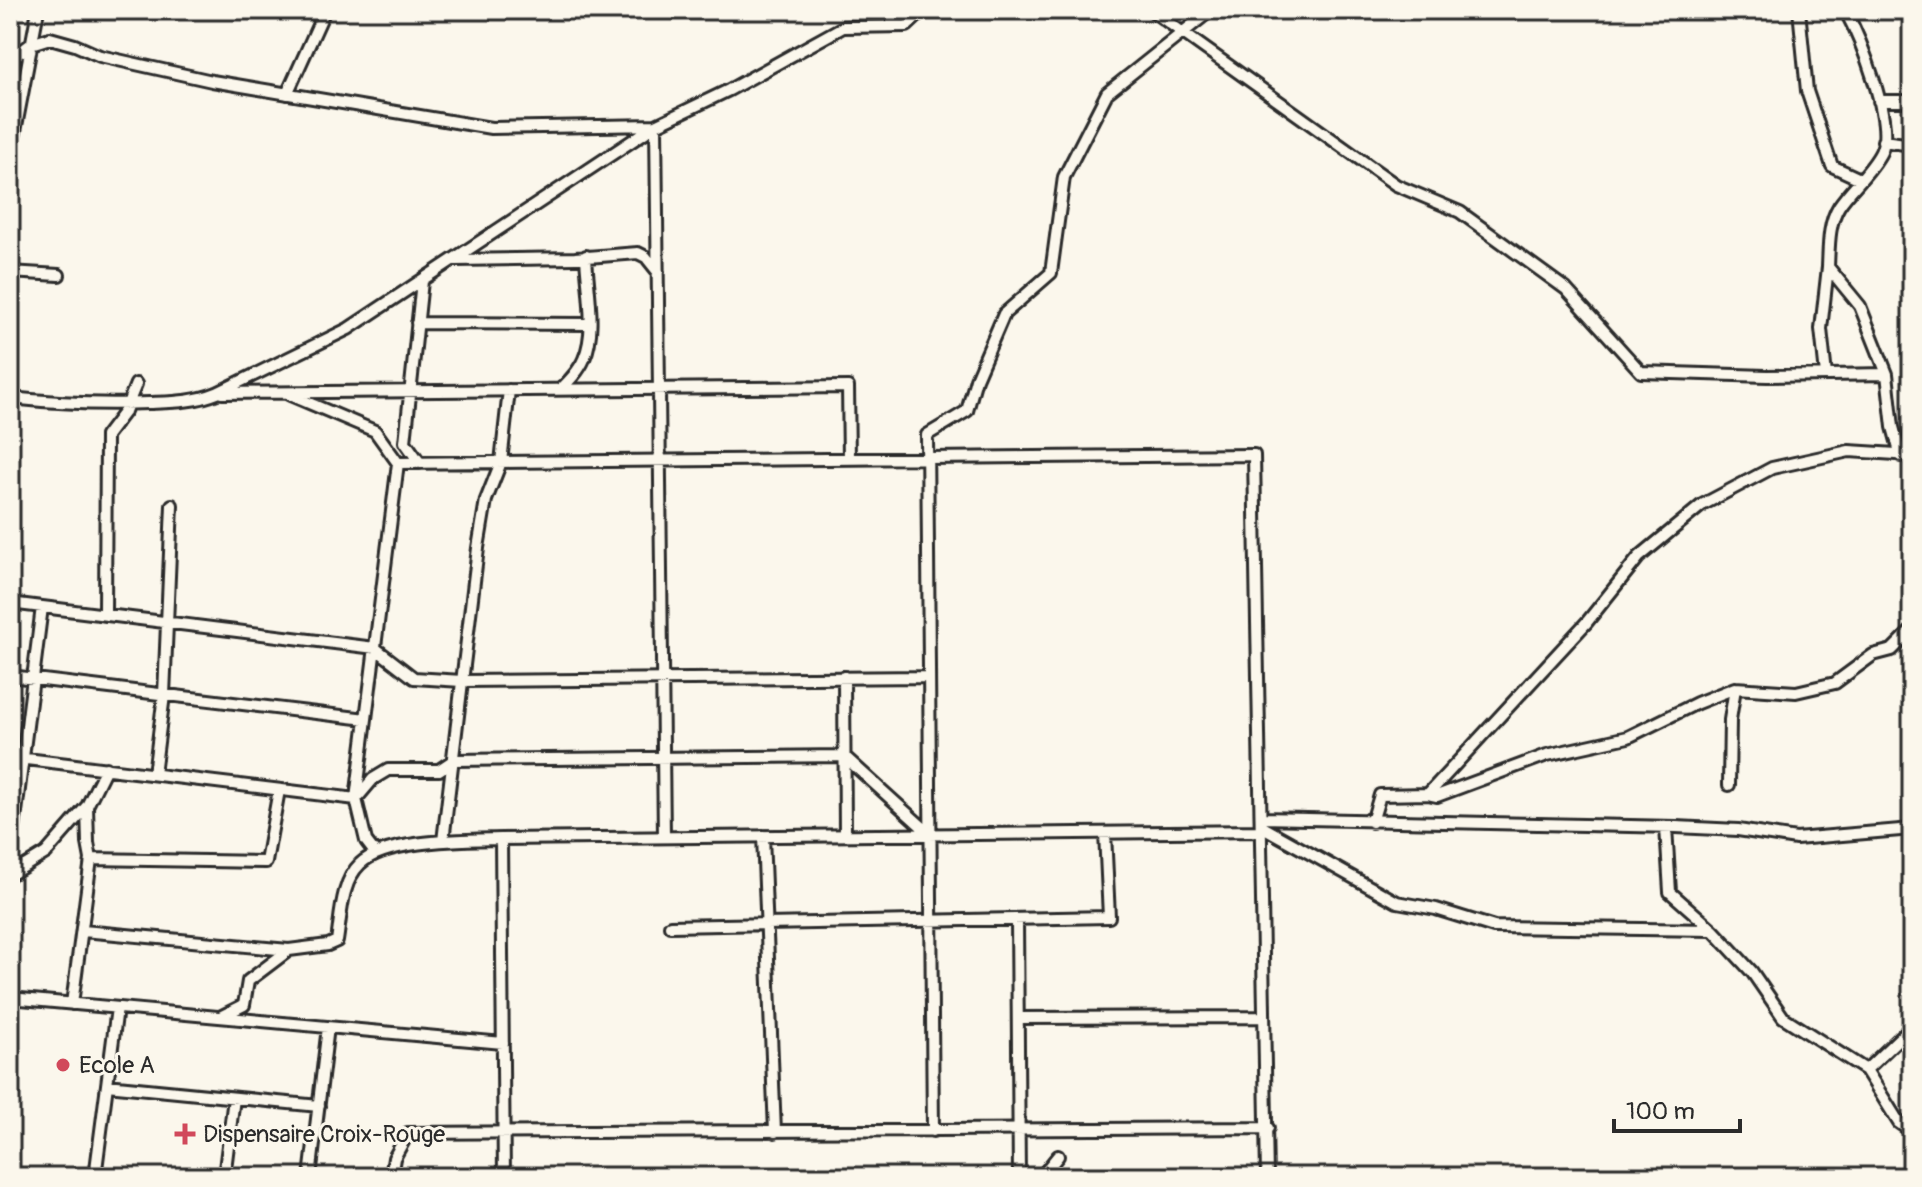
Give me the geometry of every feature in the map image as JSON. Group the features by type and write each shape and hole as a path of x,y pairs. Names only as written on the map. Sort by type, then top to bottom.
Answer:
{"street":[{"path":"10,158 38,10"},
{"path":"287,94 324,12 300,10"},
{"path":"10,398 79,405 128,404 198,401 217,393 348,329 656,125 729,90 843,27 907,26 924,10"},
{"path":"1151,10 1396,185 1460,212 1566,289 1641,372 1887,374"},
{"path":"933,1131 927,435 967,411 976,379 1004,314 1051,273 1064,177 1107,93 1211,10"},
{"path":"1799,10 1807,91 1832,166 1860,179"},
{"path":"1826,375 1821,329 1829,235 1838,208 1882,151 1885,129 1860,39 1845,10"},
{"path":"10,60 31,44 50,38 100,56 212,81 491,128 656,125"},
{"path":"1879,101 1912,101"},
{"path":"656,125 664,837"},
{"path":"1883,141 1912,145"},
{"path":"454,260 638,253 646,257 658,272"},
{"path":"560,390 584,359 589,324 586,256"},
{"path":"1428,794 1587,622 1639,557 1702,505 1772,468 1849,451 1906,456 1893,427 1887,374 1860,306 1828,267"},
{"path":"10,272 59,275"},
{"path":"420,463 405,442 422,281"},
{"path":"417,323 589,324"},
{"path":"105,615 106,436 128,404 136,384"},
{"path":"217,393 848,387 849,459"},
{"path":"443,841 478,548 486,500 501,462 509,390"},
{"path":"283,392 375,431 398,463 356,799 366,841 376,854"},
{"path":"398,463 1254,455 1267,1177"},
{"path":"154,774 164,695 172,505"},
{"path":"10,603 375,648 414,678 462,681 928,677"},
{"path":"10,860 42,607"},
{"path":"1372,822 1380,795 1437,796 1547,755 1628,737 1735,688 1796,692 1835,683 1873,655 1892,650 1912,630"},
{"path":"10,676 366,719"},
{"path":"844,677 845,835"},
{"path":"1729,785 1730,720 1735,688"},
{"path":"356,799 373,779 388,770 439,770 454,760 844,756 930,834"},
{"path":"10,757 356,799"},
{"path":"10,875 46,853 87,806 106,768"},
{"path":"91,859 266,862 279,790"},
{"path":"72,1004 91,859 87,806"},
{"path":"83,931 289,950 328,945 337,941 345,888 359,864 376,854 443,841 1105,833 1372,822 1666,827 1738,830 1796,839 1912,829"},
{"path":"1261,825 1397,902 1436,909 1494,927 1713,930"},
{"path":"1666,827 1670,892 1713,930 1752,972 1783,1017 1866,1070 1899,1123 1912,1132"},
{"path":"670,926 1109,917 1105,833"},
{"path":"763,836 775,1132"},
{"path":"501,839 504,1177"},
{"path":"1017,920 1019,1177"},
{"path":"220,1017 244,1005 248,981 289,950"},
{"path":"10,998 503,1043"},
{"path":"95,1177 117,1008"},
{"path":"1018,1018 1264,1017"},
{"path":"1866,1070 1912,1026"},
{"path":"310,1177 328,1027"},
{"path":"107,1085 319,1106"},
{"path":"224,1177 234,1098"},
{"path":"391,1177 394,1158 408,1133 1268,1128"},
{"path":"1041,1177 1058,1156"}],"place":[{"name":"Ecole A","path":"63,1065"},
{"name":"Dispensaire Croix-Rouge","path":"185,1134"}]}
